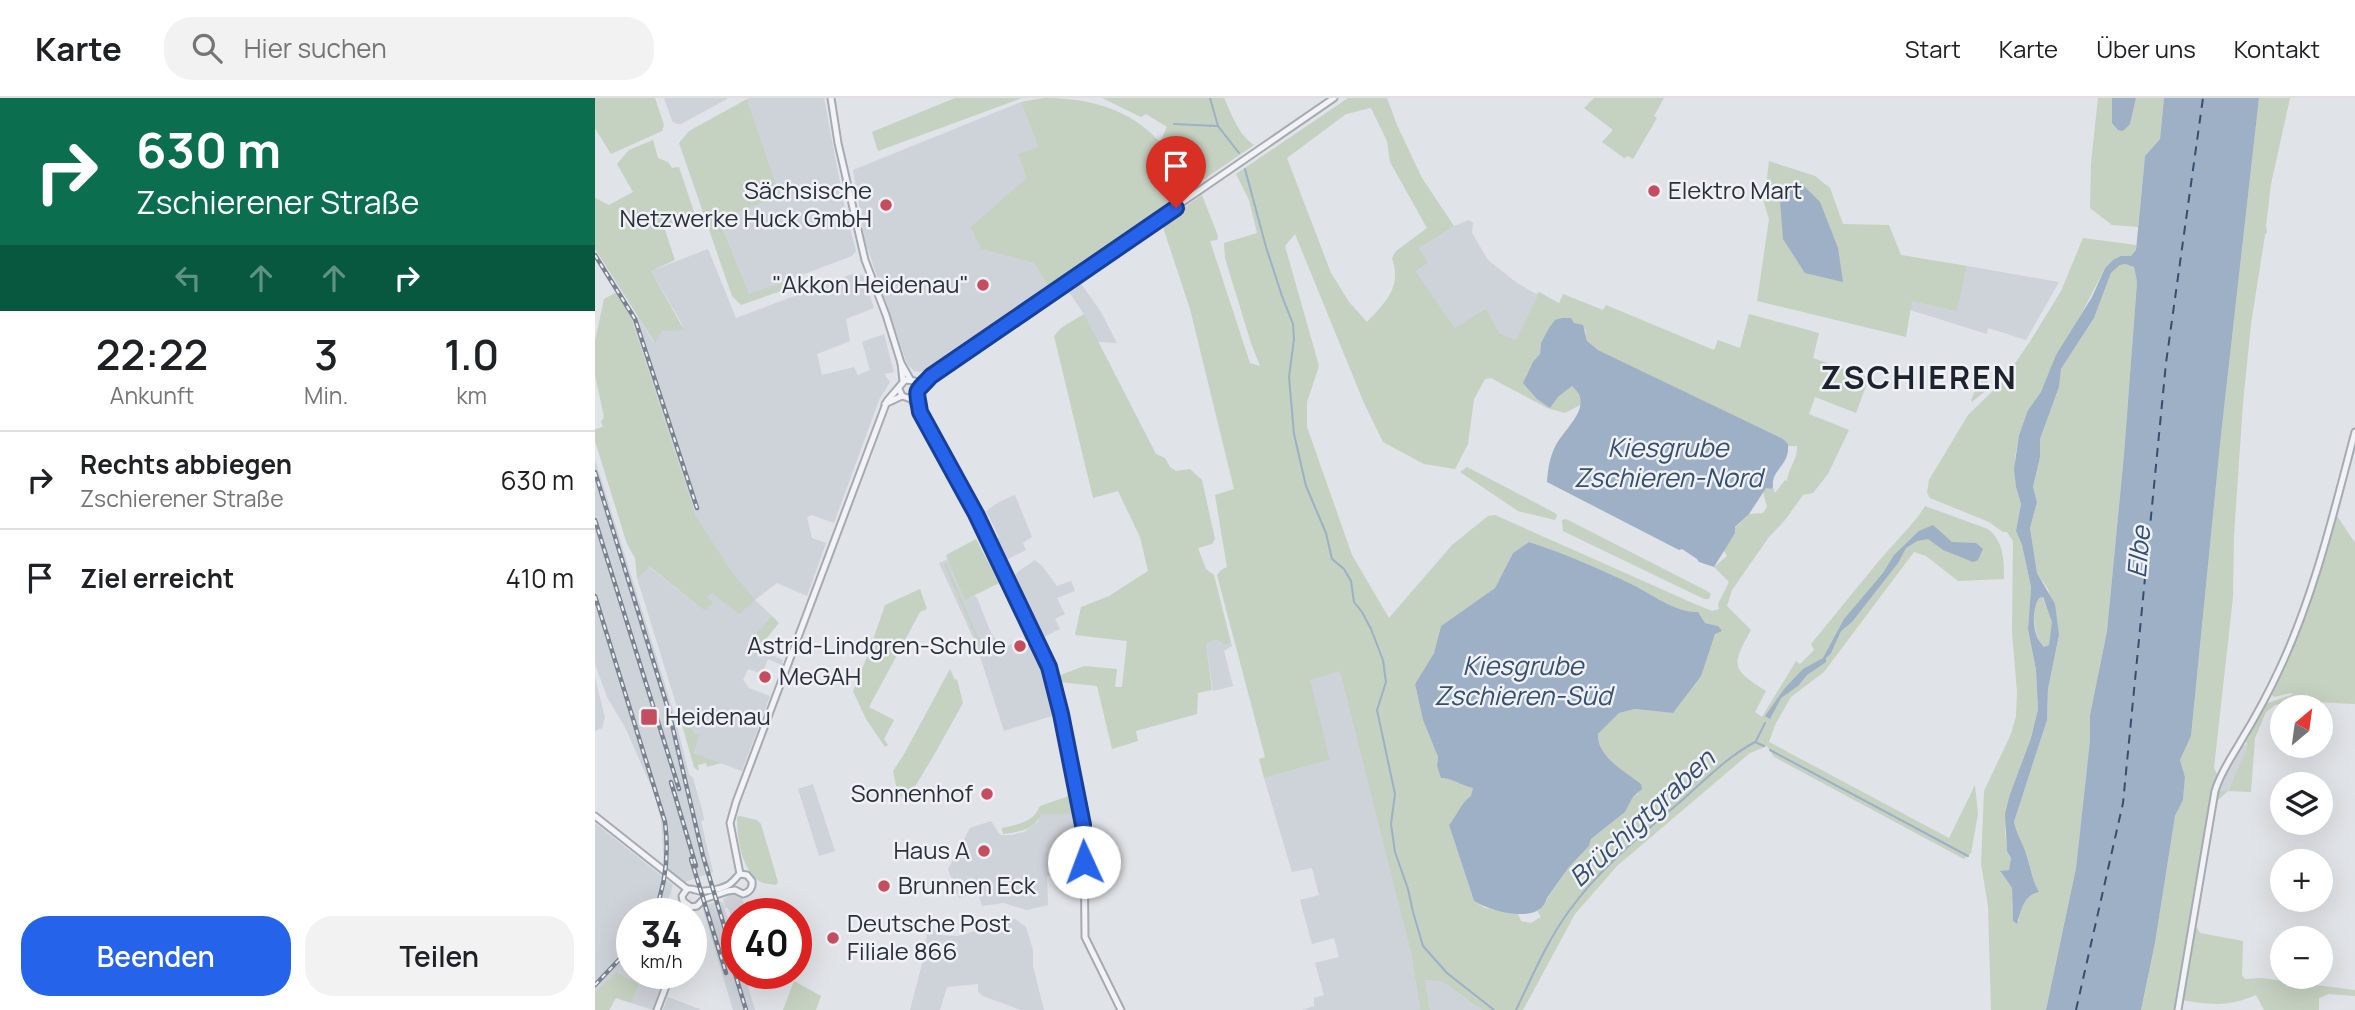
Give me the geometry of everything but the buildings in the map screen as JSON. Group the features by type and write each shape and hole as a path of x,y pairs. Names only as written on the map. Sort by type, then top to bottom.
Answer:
{"street":[{"path":"831,98 856,227 901,363 911,382 912,397 976,514 1049,667 1061,714 1084,834 1083,928 1121,1010"},
{"path":"740,874 731,831 732,812 889,397 911,382 931,376 1334,98"},
{"path":"899,389 902,396"},
{"path":"885,404 902,396 912,397"},
{"path":"2178,1010 2216,786 2265,700 2296,630 2326,542 2355,432"},
{"path":"595,816 687,889 694,888 700,898"},
{"path":"735,890 733,882 740,874"},
{"path":"707,898 735,890 743,894 752,887 751,878 740,874"},
{"path":"699,892 733,882"},
{"path":"682,898 687,889"},
{"path":"657,1010 665,989"}],"shaded area":[{"path":"664,98 727,99 677,124 672,121"},
{"path":"824,98 845,209 856,251 852,256 749,295 719,218 780,196 747,99"},
{"path":"1021,102 1038,147 1028,178 970,227 981,249 1034,263 1048,286 935,366 920,372 914,371 907,364 865,241 853,170"},
{"path":"1469,220 1473,223 1472,233 1488,260 1517,283 1536,294 1539,292 1516,340 1499,333 1455,328 1414,271 1427,263 1419,248"},
{"path":"708,249 736,318 855,273 863,275 874,308 846,319 850,341 817,354 822,375 854,367 858,375 870,370 862,342 884,334 894,372 884,374 890,382 879,400 834,523 812,515 807,517 812,538 826,543 807,596 777,583 755,600 772,616 749,643 783,660 782,665 768,659 762,674 748,669 743,680 749,688 770,696 742,771 692,753 696,735 677,707 637,578 649,567 705,611 714,603 707,598 711,592 754,600 732,572 696,516 632,321 638,317 654,343 662,331 683,326 651,271"},
{"path":"1967,266 2059,282 2026,340 1988,328 1987,334 1910,310 1912,300 1957,310"},
{"path":"1079,281 1101,312 1117,343 1098,342 1067,289"},
{"path":"595,459 703,813 704,820 701,821 713,872 685,882 664,866 661,820 654,793 625,727 607,697 595,664"},
{"path":"1015,495 1032,537 1023,543 1026,550 1006,560 996,539 999,537 986,511"},
{"name":"Astrid-Lindgren-Schule","path":"948,559 965,599 974,595 977,598 991,633 1003,648 1029,636 1046,679 1055,715 1004,731 976,644 939,563"},
{"path":"1035,560 1057,586 1071,581 1075,591 1057,598 1065,614 1055,619 1060,629 1042,638 1011,579"},
{"path":"1216,640 1223,645 1231,643 1232,646 1224,651 1233,686 1213,691 1206,644"},
{"path":"1341,670 1411,953 1420,1010 1302,1010 1314,1006 1314,998 1324,995 1315,963 1339,957 1334,938 1312,944 1300,900 1319,895 1312,868 1292,872 1264,778 1330,760 1309,680"},
{"path":"595,677 605,718 602,728 595,731"},
{"path":"2242,743 2247,744 2245,754 2228,791 2216,791"},
{"path":"813,784 835,851 819,856 798,789"},
{"path":"1042,814 1076,814 1078,876 1047,876 1048,905 1027,910 1003,903 982,906 978,893 959,898 948,869 970,828 991,821 1000,835 1011,835 1024,832 1038,822"},
{"path":"595,823 673,885 669,898 616,898 616,973 595,992"},
{"path":"733,893 742,898 725,898"},
{"path":"721,902 721,970 707,923 707,905"},
{"path":"1000,917 1015,919 1026,927 1044,1010 1021,1010 983,996 978,992 978,984 947,987 940,1010 910,1010 930,927 937,935 958,936 992,926 991,923"},
{"path":"1425,980 1443,982 1482,1010 1430,1010"},
{"path":"637,989 661,989 653,1010 631,1003"},
{"path":"727,989 749,989 755,1010 733,1010"},
{"path":"668,997 702,1010 663,1010"}],"green space":[{"path":"595,98 655,98 664,125 662,131 611,154 595,128"},
{"path":"955,98 1022,98 878,151 872,132"},
{"path":"1044,98 1076,100 1107,107 1135,121 1160,142 1167,127 1146,114 1141,117 1102,98 1224,98 1240,130 1254,145 1048,286 1034,263 981,249 970,227 1027,178 1018,154 1038,147 1021,102"},
{"path":"1348,98 1387,98 1422,178 1454,226 1419,248 1428,263 1415,271 1455,328 1486,309 1499,333 1516,340 1539,292 1559,303 1563,294 1603,310 1606,305 1714,350 1718,340 1740,348 1749,314 1819,333 1813,358 1869,378 1856,413 1815,397 1809,414 1849,430 1828,474 1813,493 1803,495 1732,590 1727,606 1751,630 1740,652 1738,666 1746,677 1766,691 1755,712 1762,717 1796,661 1800,664 1814,650 1811,644 1925,506 1988,529 2000,546 2004,579 1958,581 1926,556 1914,552 1824,672 1791,697 1769,742 1949,838 1975,785 1978,814 1971,853 1964,859 1774,757 1767,746 1750,753 1617,866 1575,914 1523,1010 1482,1010 1443,982 1425,980 1430,1010 1420,1010 1411,953 1340,671 1310,680 1330,760 1264,778 1259,759 1265,757 1217,575 1227,567 1215,495 1234,489 1190,309 1162,224 1202,195 1218,236 1217,240 1210,241 1250,363 1260,366 1225,258 1224,243 1257,233 1249,200 1236,174","holes":["1371,108 1387,141 1390,162 1427,228 1396,251 1392,258 1395,268 1393,286 1380,308 1367,322 1349,302 1331,273 1287,158 1346,114","1295,234 1364,403 1383,442 1424,464 1455,469 1468,444 1474,399 1485,379 1491,378 1547,408 1565,413 1582,404 1577,390 1572,386 1550,407 1526,376 1540,354 1541,343 1545,337 1585,329 1587,341 1598,350 1782,439 1788,446 1797,446 1787,481 1785,480 1775,493 1773,487 1766,488 1763,492 1767,507 1763,513 1749,514 1735,528 1735,533 1723,549 1727,556 1714,567 1729,582 1718,604 1719,609 1712,611 1688,601 1495,515 1488,516 1452,545 1389,618 1352,555 1307,427 1307,402 1319,366 1285,246","1529,542 1542,546 1604,571 1680,609 1698,612 1705,623 1718,626 1710,648 1673,713 1635,709 1619,713 1598,734 1602,750 1607,757 1641,784 1638,794 1633,797 1625,812 1591,839 1589,846 1569,867 1545,904 1537,911 1541,917 1531,923 1521,921 1518,914 1485,908 1474,901 1449,825 1472,796 1473,788 1441,777 1437,766 1438,757 1423,720 1415,684 1434,653 1441,626 1495,588 1513,553"]},
{"path":"1594,98 1664,98 1654,116 1657,118 1633,159 1628,156 1624,158 1602,142 1613,130 1584,108"},
{"path":"2098,98 2112,98 2112,123 2130,124 2136,98 2164,98 2160,139 2145,156 2138,227 2112,225 2090,208 2091,163"},
{"path":"2259,98 2290,98 2271,184 2267,232 2251,324 2234,535 2233,597 2214,768 2218,776 2193,894 2177,1010 2141,1010 2155,943 2175,816 2183,800 2185,777 2180,760 2191,736"},
{"path":"747,99 780,196 719,219 749,294 793,279 795,286 741,305 732,296 679,143 689,131"},
{"path":"653,140 658,158 668,162 672,168 679,167 698,224 663,224 675,260 651,271 684,330 662,331 655,343 595,249 595,198 609,205 633,192 617,164 629,150"},
{"path":"1769,161 1815,176 1830,188 1843,224 1889,225 1901,255 1967,266 1957,311 1912,301 1906,337 1757,301 1769,219 1764,203"},
{"path":"2083,238 2136,245 2136,250 2131,256 2117,259 2105,268 2041,392 2028,410 2019,435 2015,458 2016,487 2021,504 2016,531 2022,545 2031,587 2028,629 2036,670 2038,709 2031,738 2010,794 2005,831 2007,851 2011,858 2009,870 2000,872 2012,888 2013,921 2019,921 2024,903 2039,892 2014,822 2047,720 2048,689 2059,635 2048,589 2037,573 2030,528 2037,502 2033,487 2040,457 2040,439 2059,387 2061,369 2094,318 2111,273 2125,264 2134,267 2137,282 2107,631 2090,715 2090,740 2076,868 2046,1010 1991,1010 1988,906 1981,864 1984,791 2011,734 2016,716 2017,692 2012,632 2013,541 2007,532 1930,498 1927,493 1929,480 1968,415 2002,382 2061,291"},
{"path":"617,292 634,320 632,321 696,516 732,572 755,600 739,614 712,593 707,598 714,603 705,611 650,567 637,578 635,558 627,544 595,441 595,429 603,427 601,422 604,417 595,375 595,341 604,299"},
{"path":"1084,314 1156,454 1165,458 1176,471 1190,469 1202,480 1215,539 1212,544 1198,548 1206,569 1214,575 1231,643 1223,645 1216,640 1206,644 1212,690 1198,693 1197,714 1136,731 1138,741 1112,749 1097,686 1059,682 1058,676 1084,666 1117,669 1115,687 1122,687 1127,641 1075,635 1081,607 1109,596 1148,571 1140,537 1118,491 1093,498 1054,336 1061,328"},
{"path":"1980,379 1987,381 1989,388 1972,402 1971,400"},
{"path":"1467,467 1555,513 1555,520 1518,511 1460,472"},
{"path":"2337,516 2355,543 2355,704 2333,703 2333,695 2271,694 2299,630 2315,586 2334,518"},
{"path":"1566,519 1707,591 1711,594 1709,599 1704,599 1563,531 1562,520"},
{"path":"976,539 999,583 965,600 946,555"},
{"path":"946,563 984,651 982,652 944,564"},
{"path":"920,589 927,609 920,612 869,707 894,720 884,739 888,745 885,747 866,719 853,691 885,605"},
{"path":"2042,597 2053,622 2049,645 2044,647 2040,645 2034,621 2036,604"},
{"path":"772,616 779,623 758,649 749,642"},
{"path":"950,669 955,680 957,679 963,703 905,803 897,790 893,771"},
{"path":"2270,702 2270,709 2266,712 2255,738 2251,792 2228,791 2245,753 2247,744 2244,740 2265,704"},
{"path":"677,707 696,735 700,733 693,753 721,763 707,767 706,763 698,765 699,770 694,767"},
{"path":"2216,791 2228,791 2218,800 2216,806 2196,926 2200,933 2243,941 2242,975 2245,979 2270,979 2270,989 2333,987 2355,990 2355,996 2329,994 2319,998 2319,1010 2264,1010 2256,995 2219,1004 2181,1000"},
{"path":"1073,797 1076,814 1042,814 1030,827 1003,834 1002,828 1029,819 1040,806"},
{"path":"737,817 757,820 761,824 778,882 776,885 759,881 744,861 738,834"},
{"path":"616,973 616,989 637,989 631,1003 616,998 609,1010 595,1010 595,992"},
{"path":"791,989 808,989 821,996 816,1010 783,1010"}],"water":[{"path":"2112,98 2136,98 2130,124 2123,131 2118,130 2112,123"},
{"name":"Elbe","path":"2164,98 2259,98 2191,736 2180,760 2185,777 2183,800 2175,816 2155,943 2141,1010 2046,1010 2076,868 2090,740 2090,715 2107,631 2137,282 2134,267 2120,265 2111,273 2094,318 2061,369 2059,387 2040,439 2040,457 2033,487 2037,502 2030,528 2037,573 2055,604 2059,635 2048,689 2047,720 2014,822 2039,892 2026,900 2017,924 2013,921 2012,888 2000,871 2009,870 2011,858 2007,851 2005,814 2038,709 2036,670 2028,629 2031,587 2022,545 2016,531 2021,504 2014,469 2019,435 2028,410 2041,392 2056,355 2092,297 2105,268 2113,260 2121,256 2131,256 2136,250 2145,156 2160,139","holes":["2043,597 2052,622 2049,645 2044,647 2037,637 2034,623 2039,598"]},
{"path":"1800,182 1820,202 1838,248 1843,282 1805,273 1783,239 1780,199"},
{"name":"Kiesgrube Zschieren-Nord","path":"1571,318 1574,323 1583,325 1587,341 1598,350 1783,439 1788,444 1786,458 1775,476 1773,487 1766,488 1749,514 1735,527 1735,533 1714,567 1699,562 1682,549 1679,550 1547,482 1553,452 1577,415 1580,400 1572,386 1558,397 1550,408 1537,399 1523,383 1540,354 1541,343 1549,328 1555,320"},
{"path":"1933,525 1952,542 1976,543 1983,549 1978,560 1973,562 1943,550 1928,539 1917,541 1906,548 1898,563 1852,622 1841,631 1826,662 1781,698 1770,719 1765,716 1803,669 1823,658 1844,619 1883,573 1894,555 1919,531"},
{"name":"Kiesgrube Zschieren-Süd","path":"1529,542 1604,571 1680,609 1698,612 1705,623 1718,626 1722,631 1715,634 1701,676 1673,713 1635,709 1619,713 1598,734 1602,750 1607,757 1641,784 1642,789 1633,797 1625,812 1591,839 1589,846 1569,867 1543,907 1535,912 1514,914 1491,909 1474,901 1449,825 1471,796 1473,788 1441,778 1437,766 1438,757 1423,720 1415,684 1434,653 1441,626 1495,588 1513,553"}],"waterway":[{"name":"Brüchigtgraben","path":"1210,98 1218,126 1239,153"},
{"path":"1174,124 1217,126"},
{"name":"Brüchigtgraben","path":"1245,169 1266,247 1293,324 1294,339 1289,377 1294,434 1306,486 1326,533 1332,559 1344,569 1351,581 1354,602 1371,629 1383,660 1386,682 1377,710 1395,794 1391,824 1395,852 1423,946 1447,973 1494,1010"},
{"path":"1756,741 1765,723"},
{"name":"Brüchigtgraben","path":"1516,1010 1554,934 1581,895 1607,867 1725,762 1755,742 1764,746"},
{"name":"Brüchigtgraben","path":"1770,750 1968,856"}],"ferry route":[{"path":"2076,1010 2123,803 2166,363 2203,98"}],"railway":[{"path":"595,255 635,319 697,508"},
{"path":"595,472 669,712 703,856 721,916"},
{"path":"595,520 679,789"},
{"path":"595,596 665,822 667,845 659,898"},
{"path":"671,782 696,866"},
{"path":"691,859 721,957"},
{"path":"595,985 616,963"},
{"path":"740,989 746,1010"}],"place":[{"name":"Elektro Mart","path":"1654,191"},
{"name":"Sächsische Netzwerke Huck GmbH","path":"886,205"},
{"name":"\"Akkon Heidenau\"","path":"983,285"},
{"name":"Astrid-Lindgren-Schule","path":"1020,646"},
{"name":"MeGAH","path":"765,677"},
{"name":"Heidenau","path":"649,717"},
{"name":"Sonnenhof","path":"987,794"},
{"name":"Haus A","path":"984,851"},
{"name":"Brunnen Eck","path":"884,886"},
{"name":"Deutsche Post Filiale 866","path":"833,938"}],"district":[{"name":"ZSCHIEREN","path":"1919,378"}],"route":[{"path":"1084,862 1083,825 1049,667 976,514 920,412 915,396 918,387 931,376 1176,208"}]}
